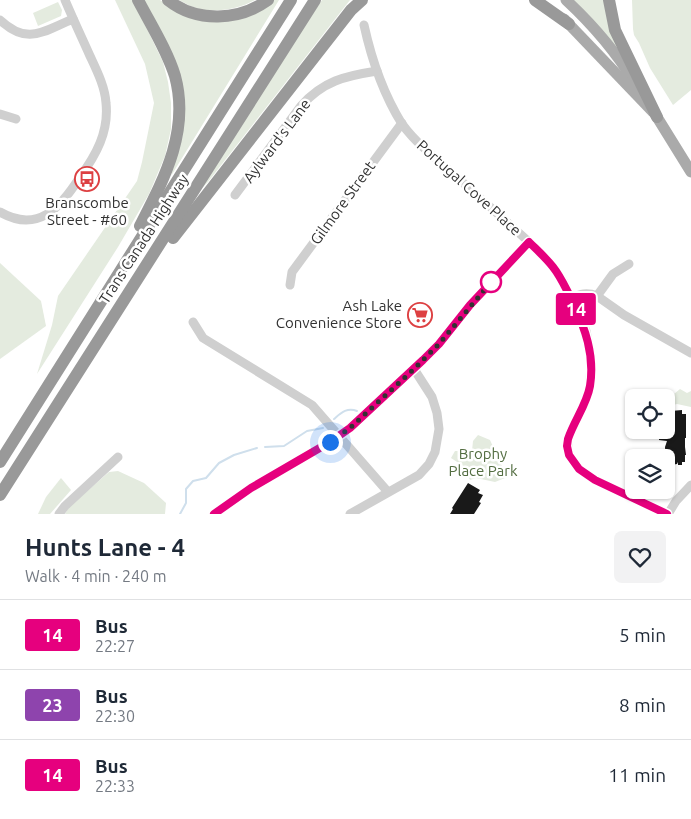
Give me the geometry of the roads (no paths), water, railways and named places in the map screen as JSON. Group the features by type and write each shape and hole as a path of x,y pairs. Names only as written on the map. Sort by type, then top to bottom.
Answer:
{"highway":[{"path":"108,290 160,186 173,153 179,125 179,100 175,77 166,54 138,0"},
{"path":"168,0 193,14 212,17 237,14 268,0"},
{"name":"Trans Canada Highway","path":"0,462 291,0"},
{"name":"Trans Canada Highway","path":"0,495 315,0"},
{"path":"125,299 351,10 362,0"},
{"path":"542,0 569,24"},
{"path":"609,0 615,30 657,117"}],"main road":[{"path":"566,0 601,35 621,60 691,172"},
{"path":"569,24 657,117"}],"street":[{"path":"0,212 24,220 38,218 56,209 69,194 95,156 104,135 107,110 103,87 66,0"},
{"path":"0,20 13,31 32,35 73,19"},
{"name":"Portugal Cove Place","path":"364,24 376,71 402,123 412,137 529,242 554,268 563,281 586,332 590,350 591,369 588,394 568,439 569,455 579,469 595,480 668,514"},
{"name":"Aylward's Lane","path":"236,195 310,96 332,82 352,75 376,71"},
{"path":"0,114 16,119"},
{"name":"Gilmore Street","path":"290,285 292,272 402,123"},
{"path":"214,514 251,488 339,436 439,344 470,305 529,242"},
{"path":"597,296 614,274 629,264"},
{"path":"571,298 584,293 597,296 631,319 691,353"},
{"path":"192,322 203,338 312,405 388,492"},
{"path":"350,514 419,475 429,464 435,452 439,429 434,404 428,390 414,369"},
{"path":"59,514 65,506 118,457"},
{"path":"668,514 691,485"}],"waterway":[{"path":"334,419 347,410 357,411"},
{"path":"265,447 284,446 307,431 323,428"},
{"path":"180,514 186,503 186,489 193,481 206,478 219,463 234,455 257,448"}],"place":[{"name":"Branscombe Street - #60","path":"87,179"},
{"name":"Ash Lake Convenience Store","path":"420,315"}],"park label":[{"name":"Brophy Place Park","path":"483,462"}]}
